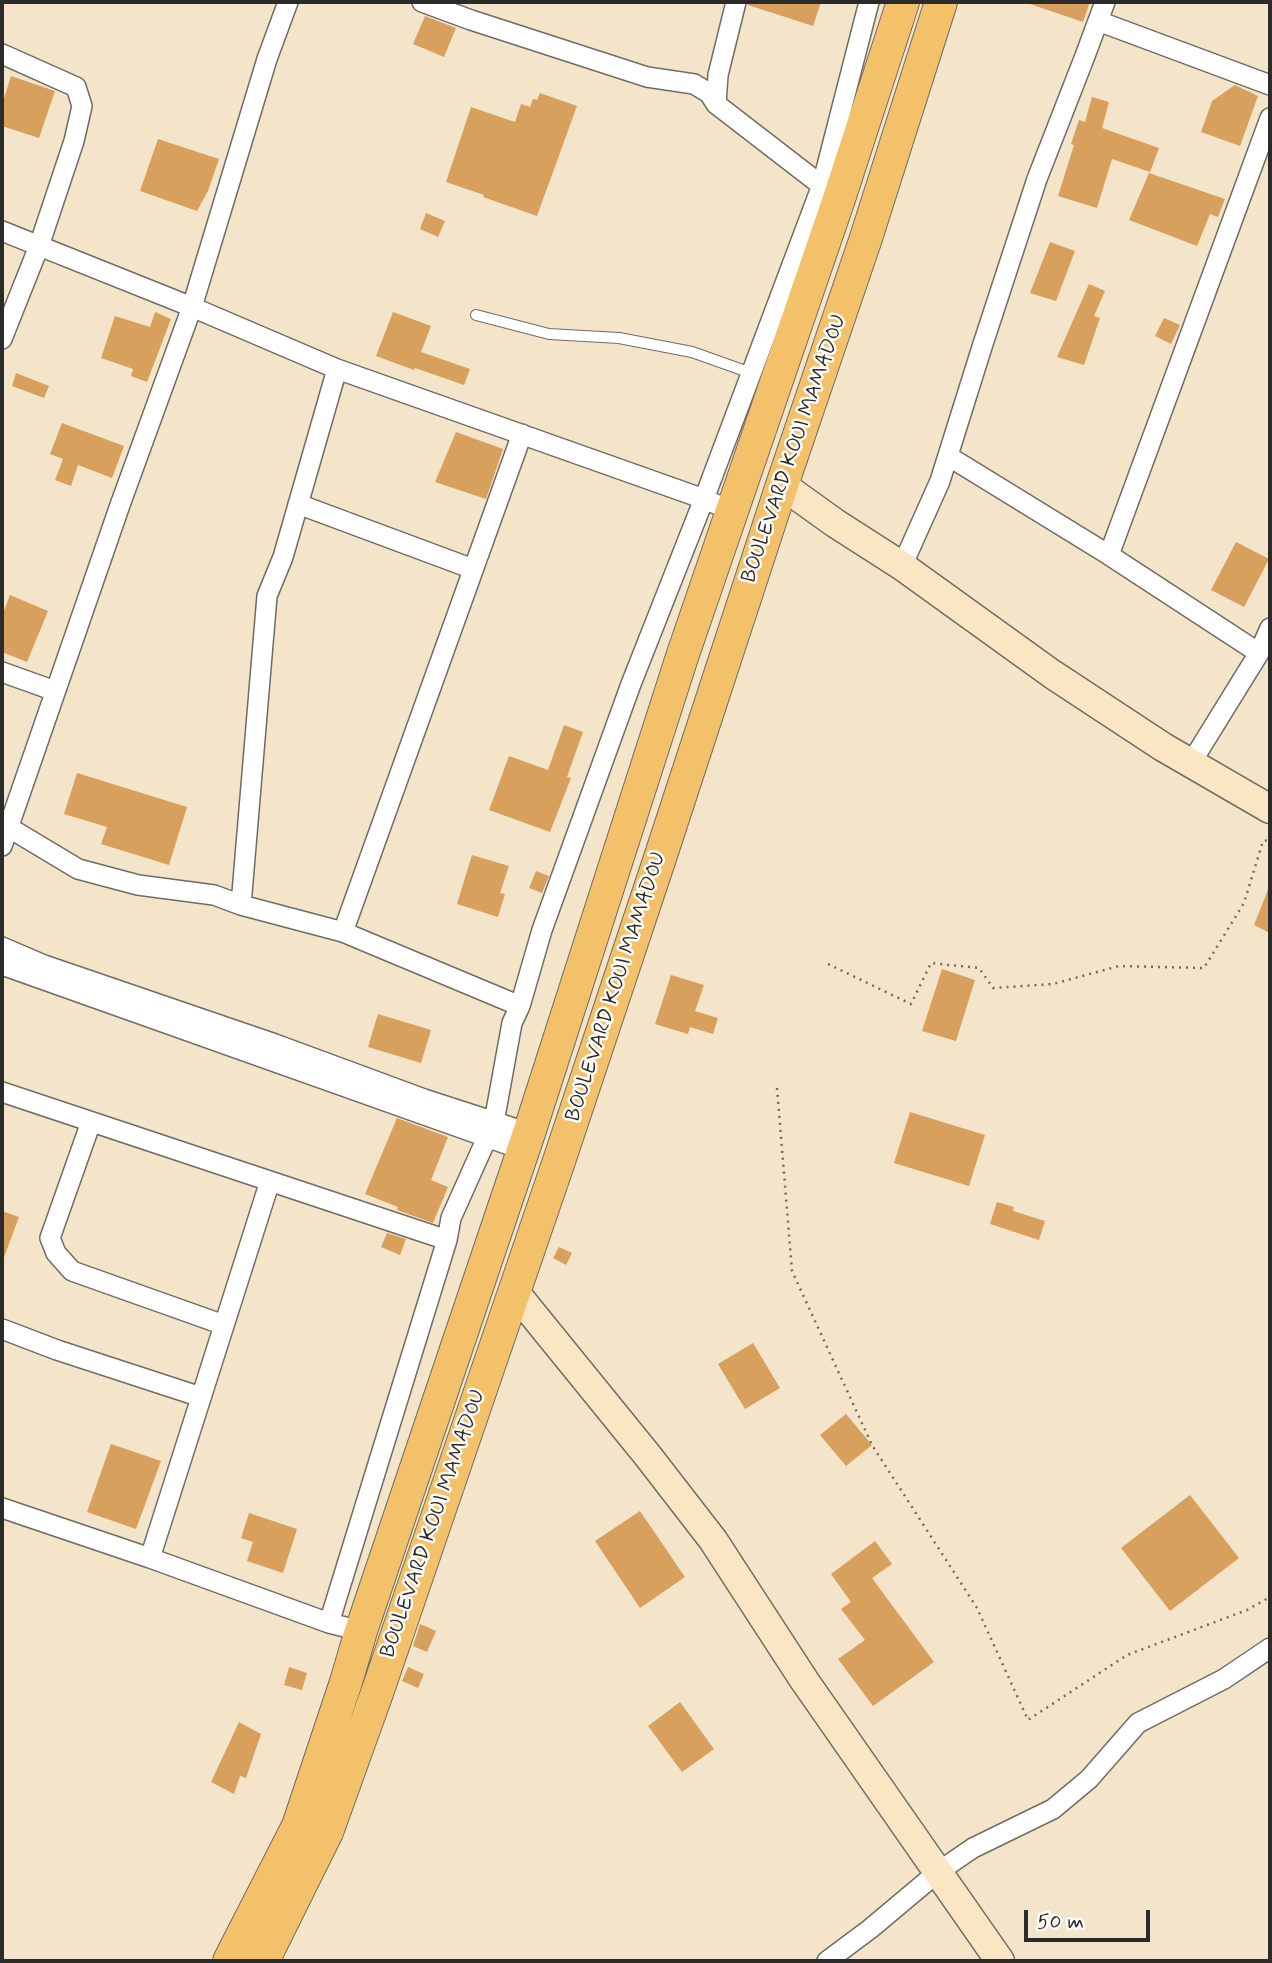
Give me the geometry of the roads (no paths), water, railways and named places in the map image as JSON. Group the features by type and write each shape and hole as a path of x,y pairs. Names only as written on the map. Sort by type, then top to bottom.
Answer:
{"main road":[{"name":"BOULEVARD KOUI MAMADOU","path":"229,1961 298,1826 346,1682 360,1631 526,1141 678,670 718,505 746,469 831,192 903,2"},
{"name":"BOULEVARD KOUI MAMADOU","path":"263,1961 327,1832 382,1680 658,864 866,238 941,2"},
{"path":"746,469 782,485"}],"street":[{"path":"288,2 267,59 192,307 5,837 78,869 138,885 214,895 241,905 342,932 520,1006"},
{"path":"422,2 647,77 694,84 709,93 716,104 831,192"},
{"path":"716,104 718,75 736,2"},
{"path":"329,1623 447,1240 451,1219 491,1130 512,1023 520,1006 542,930 631,684 718,505 751,373 831,192 869,2"},
{"path":"902,566 940,481 1037,179 1105,2"},
{"path":"1098,21 1270,85"},
{"path":"2,54 76,88 82,106 74,141 39,246 2,339"},
{"path":"1109,555 1270,118"},
{"path":"2,231 337,369 718,505"},
{"path":"241,905 267,596 283,557 337,369"},
{"path":"342,932 522,434"},
{"path":"948,457 1109,555 1259,653"},
{"path":"782,485 902,566 1052,674 1163,747 1270,809"},
{"path":"298,504 473,569"},
{"path":"1191,763 1259,653 1270,628"},
{"path":"2,672 55,691"},
{"path":"2,947 44,965 424,1099 491,1130"},
{"path":"2,965 526,1141"},
{"path":"2,1092 447,1240"},
{"path":"90,1122 50,1238 56,1253 72,1271 224,1325"},
{"path":"150,1558 270,1181"},
{"path":"514,1291 713,1540 804,1680 1000,1961"},
{"path":"2,1329 201,1397"},
{"path":"2,1508 329,1623 360,1631"},
{"path":"827,1961 938,1872 973,1848 1053,1809 1089,1779 1138,1723 1224,1679 1270,1648"}],"lane":[{"path":"477,315 549,334 619,338 692,352 751,373"}]}
